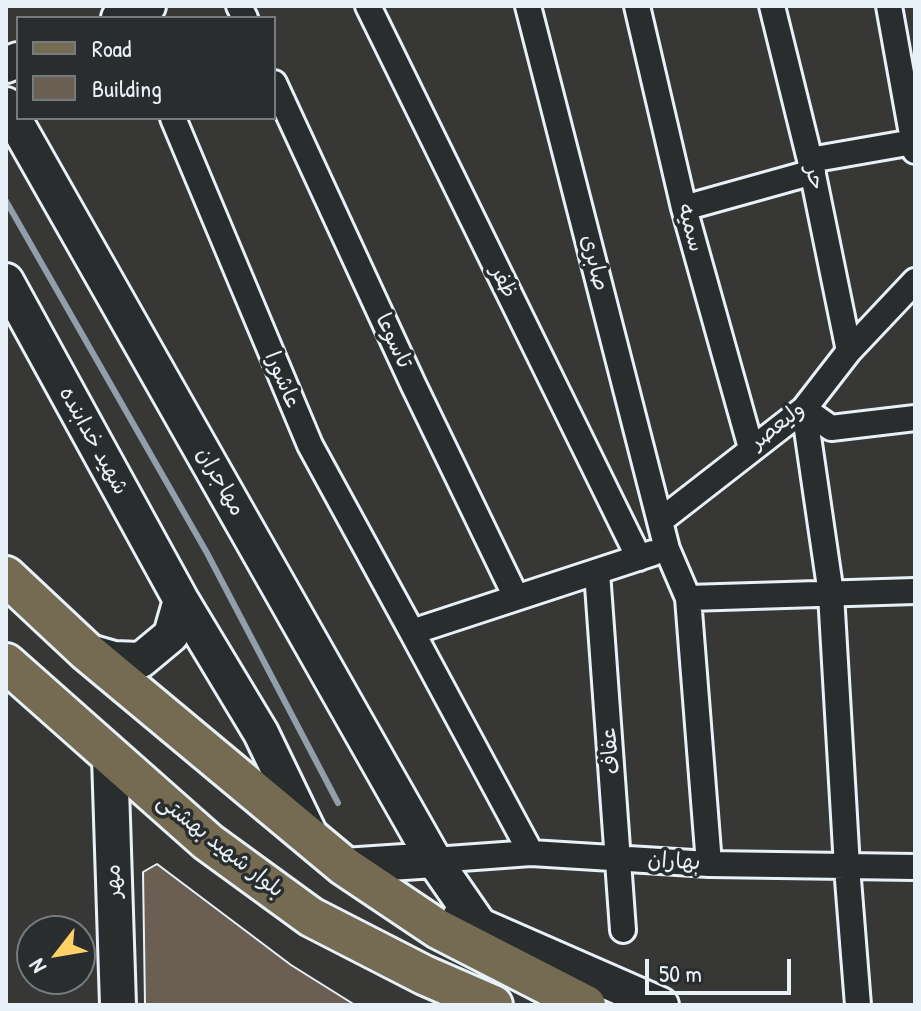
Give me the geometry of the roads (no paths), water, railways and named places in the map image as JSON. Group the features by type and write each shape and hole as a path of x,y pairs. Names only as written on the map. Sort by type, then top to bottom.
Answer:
{"main road":[{"path":"6,576 86,651 344,866 438,929 575,1000"},
{"name":"بلوار شهید بهشتی","path":"7,665 208,842 311,917 424,975"},
{"path":"424,975 493,1005"}],"street":[{"name":"ظفر","path":"368,6 639,558"},
{"name":"صابری","path":"528,6 667,549 688,598 709,864"},
{"name":"سمیه","path":"637,6 684,208 751,448"},
{"name":"حر","path":"772,6 811,166 849,351"},
{"path":"684,208 811,166 914,147 889,6"},
{"name":"تاسوعا","path":"276,87 413,384 516,597"},
{"name":"مهاجران","path":"6,105 434,860 479,925"},
{"name":"عاشورا","path":"174,120 310,445 531,853"},
{"name":"شهید خدابنده","path":"6,281 181,600 261,733 314,841"},
{"name":"ولیعصر","path":"660,521 804,409 849,351 915,281"},
{"path":"804,409 831,428 915,418"},
{"path":"804,409 831,594 858,1005"},
{"path":"412,632 667,549"},
{"name":"عفاف","path":"597,572 623,930"},
{"path":"688,598 915,591"},
{"path":"86,651 114,659 141,660 171,635 181,600"},
{"name":"مهر","path":"110,757 118,1005"},
{"name":"بهاران","path":"434,860 531,853 709,864 915,867"},
{"path":"344,866 434,860"},
{"path":"344,866 661,1005"},
{"name":"بلوار شهید بهشتی","path":"424,975 449,1005"}],"waterway":[{"path":"6,201 207,553 338,803"}]}
